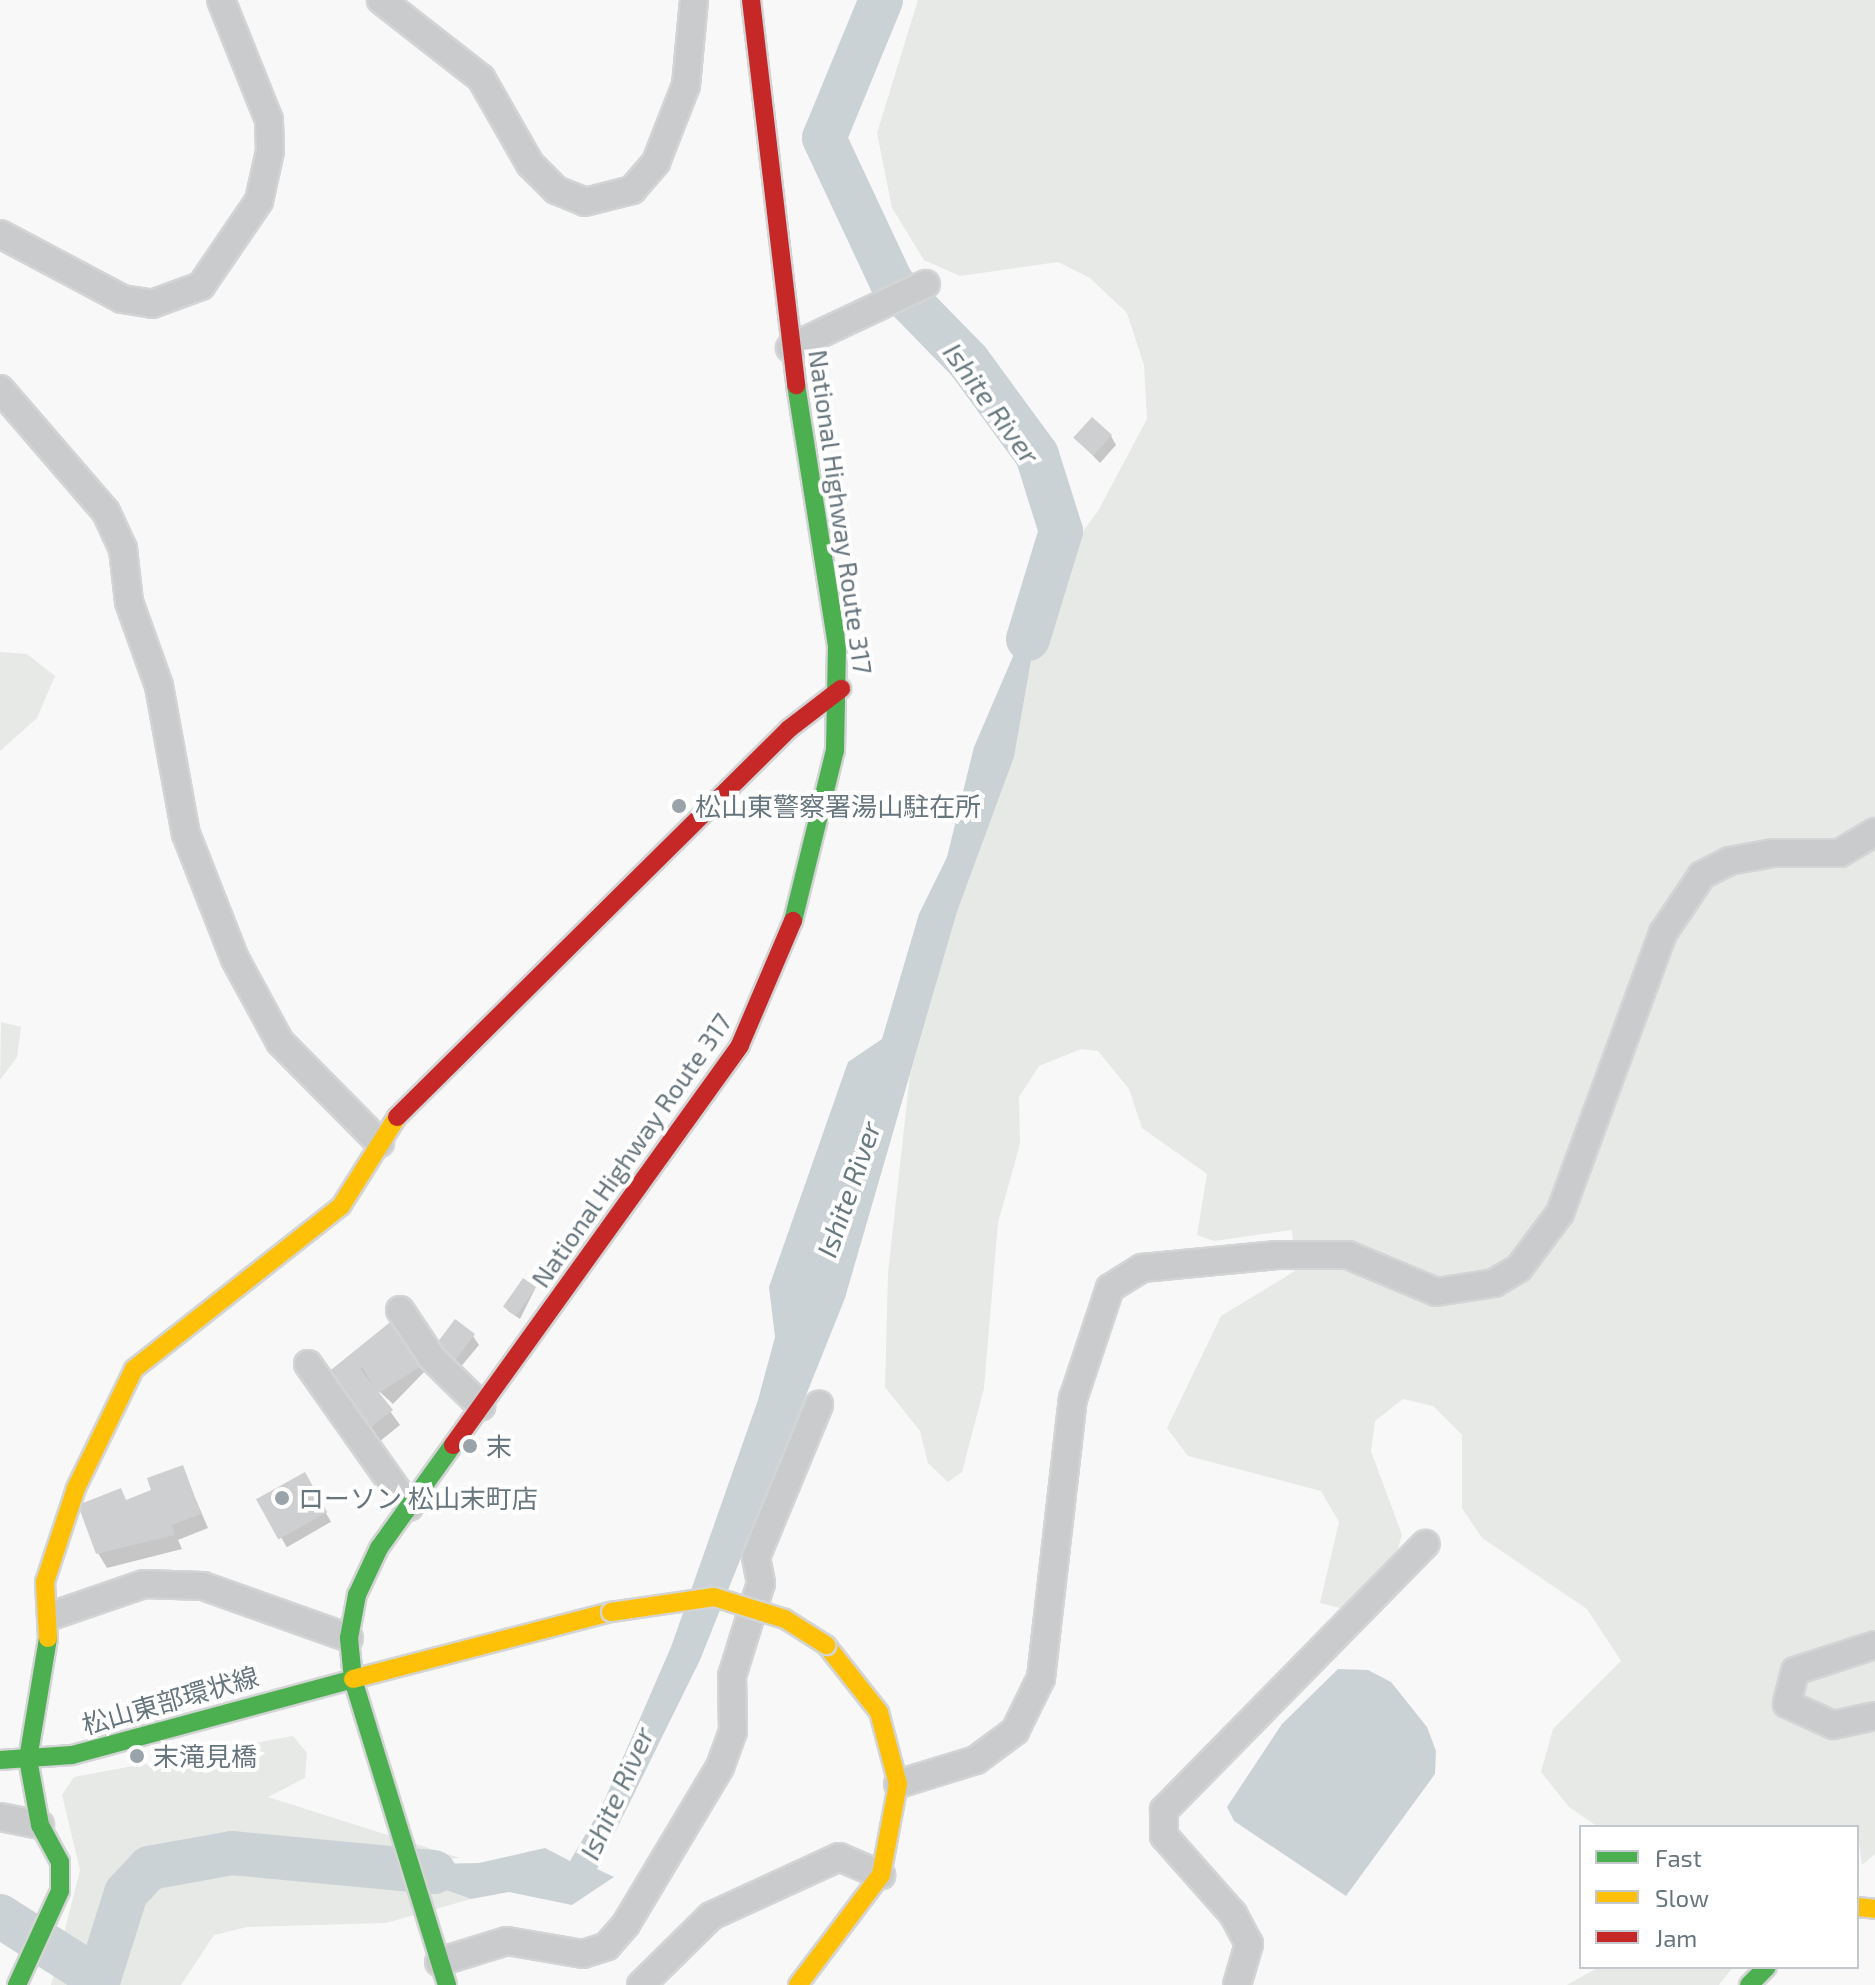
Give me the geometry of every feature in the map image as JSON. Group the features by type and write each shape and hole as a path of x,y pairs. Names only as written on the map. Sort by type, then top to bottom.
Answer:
{"main road":[{"name":"National Highway Route 317","path":"439,1962 382,1785 353,1679 349,1638 357,1595 409,1507 709,1090 762,1003 808,875 841,689 790,348 751,0"},
{"path":"17,1985 52,1917 60,1862 40,1825 28,1759 51,1616 45,1582 53,1549 134,1369 341,1206 391,1122 789,729 841,689"},
{"name":"松山東部環状線","path":"0,1760 72,1755 611,1612 714,1597 785,1619 826,1645 879,1712 898,1784"},
{"path":"798,1985 881,1875 898,1784"},
{"path":"1749,1985 1765,1969"}],"street":[{"path":"0,234 122,299 152,304 201,286 259,201 270,151 269,120 221,0"},
{"path":"381,0 481,78 530,164 556,190 585,202 632,190 656,162 686,85 694,0"},
{"path":"790,348 926,284"},
{"path":"0,389 106,512 123,549 129,602 180,781 186,834 235,959 280,1042 380,1143"},
{"path":"898,1784 976,1760 1015,1731 1041,1678 1073,1399 1110,1288 1142,1268 1277,1255 1348,1255 1436,1292 1494,1283 1519,1268 1560,1213 1663,933 1702,875 1773,853 1840,853 1875,832"},
{"path":"400,1310 432,1358 481,1406"},
{"path":"308,1364 409,1507"},
{"path":"439,1962 507,1941 583,1954 607,1946 626,1924 720,1767 733,1731 732,1676 761,1583 756,1557 819,1405"},
{"path":"1237,1985 1249,1944 1233,1914 1164,1836 1164,1810 1425,1544"},
{"path":"51,1616 144,1584 203,1586 349,1638"},
{"path":"1875,1645 1795,1671 1787,1704 1833,1725 1875,1716"},
{"path":"0,1817 40,1825"},
{"path":"641,1985 711,1916 839,1857 881,1875"}],"shaded area":[{"path":"918,0 1875,0 1875,1854 1862,1865 1859,1825 1595,1825 1569,1807 1541,1772 1553,1729 1621,1661 1587,1609 1482,1538 1462,1508 1462,1435 1433,1406 1403,1399 1375,1421 1371,1451 1402,1535 1396,1555 1340,1608 1320,1603 1339,1522 1321,1491 1188,1456 1167,1428 1221,1316 1295,1271 1292,1230 1214,1241 1197,1235 1207,1174 1142,1128 1129,1089 1098,1051 1081,1049 1039,1066 1019,1097 1020,1144 998,1223 984,1388 962,1472 948,1482 928,1463 920,1431 885,1387 888,1273 910,1075 957,912 1014,757 1045,582 1098,511 1147,419 1144,365 1127,313 1090,278 1058,262 960,276 924,260 892,208 877,133"},
{"path":"0,652 27,654 55,676 37,718 0,751"},
{"path":"1,1022 21,1027 17,1057 0,1080"},
{"path":"293,1736 307,1753 305,1778 268,1797 460,1858 378,1865 471,1899 386,1923 247,1927 214,1935 181,1985 51,1985 80,1870 62,1795 74,1777"},
{"path":"1595,1969 1731,1969 1719,1985 1567,1985"}],"water":[{"path":"1045,582 1014,757 957,912 845,1298 700,1660 597,1869 614,1877 572,1905 509,1892 471,1899 376,1865 479,1863 545,1848 570,1861 601,1808 671,1647 758,1400 775,1337 769,1287 848,1062 882,1039 919,914 947,857 974,747"},
{"path":"1338,1669 1368,1670 1391,1682 1427,1727 1436,1751 1435,1774 1346,1896 1234,1821 1227,1807 1282,1724"}],"building":[{"path":"1092,417 1112,435 1093,456 1073,438"},
{"path":"523,1278 536,1287 516,1316 503,1307"},
{"path":"394,1319 405,1333 360,1369 393,1410 365,1432 321,1378"},
{"path":"455,1319 475,1334 455,1361 435,1346"},
{"path":"405,1334 424,1365 378,1393 359,1363"},
{"path":"183,1465 201,1514 172,1525 175,1535 96,1554 78,1505 121,1488 126,1500 151,1490 147,1478"},
{"path":"305,1472 327,1512 278,1539 256,1499"}],"waterway":[{"name":"Ishite River","path":"881,0 824,138 892,283 969,362 1037,455 1061,531 1028,639"},
{"name":"Ishite River","path":"97,1985 126,1893 149,1868 232,1853 434,1872"},
{"path":"0,1916 99,1979"}],"traffic: fast":[{"path":"793,921 835,750 837,646 796,385"},
{"path":"447,1985 353,1679 349,1638 357,1595 379,1548 453,1445"},
{"path":"17,1985 60,1891 60,1862 40,1825 28,1759 48,1638"},
{"path":"0,1760 72,1755 353,1679"},
{"path":"1749,1985 1765,1969"}],"traffic: slow":[{"path":"48,1638 45,1582 76,1488 134,1369 341,1206 397,1117"},
{"path":"611,1612 714,1597 785,1619 826,1645"},
{"path":"353,1679 611,1612"},
{"path":"798,1985 881,1875 898,1784 879,1712 826,1645"},
{"path":"1859,1907 1875,1909"}],"traffic: jam":[{"path":"751,0 796,385"},
{"path":"397,1117 789,729 841,689"},
{"path":"453,1445 740,1045 793,921"}],"place":[{"name":"松山東警察署湯山駐在所","path":"679,806"},
{"name":"末","path":"470,1446"},
{"name":"ローソン 松山末町店","path":"282,1498"},
{"name":"末滝見橋","path":"137,1756"}]}
